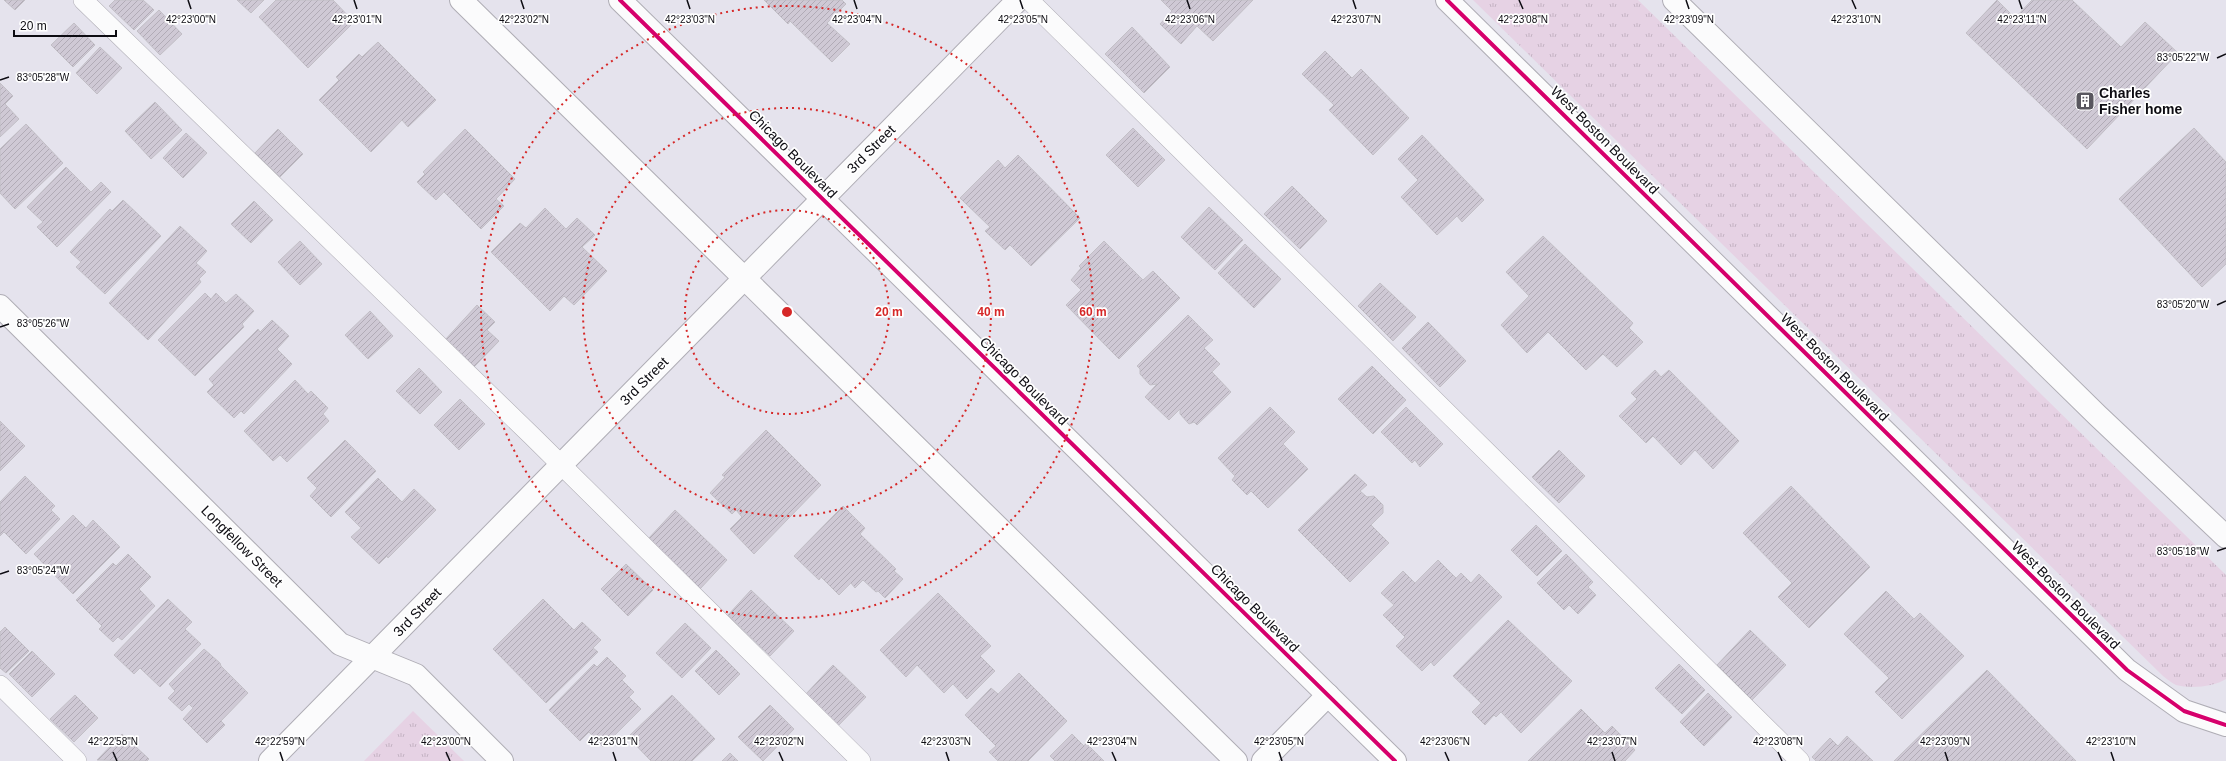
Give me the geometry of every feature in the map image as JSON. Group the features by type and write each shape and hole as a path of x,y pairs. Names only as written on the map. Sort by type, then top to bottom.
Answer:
{"street":[{"path":"461,0 1236,761"},
{"name":"Chicago Boulevard","path":"620,0 1395,761"},
{"name":"3rd Street","path":"270,761 375,657 561,464 1018,0"},
{"name":"West Boston Boulevard","path":"1447,0 2127,670 2184,711 2226,724"},
{"path":"1674,0 2097,414 2226,537"},
{"name":"Longfellow Street","path":"0,306 340,644 416,675 502,761"},
{"path":"1263,761 1328,695"}],"lane":[{"path":"83,0 561,464 861,761"},
{"path":"1029,0 1800,761"},
{"path":"0,685 77,761"}],"green space":[{"path":"1473,0 1638,0 2226,575 2226,679 2215,684 2188,687 2176,685 2163,676"},
{"path":"413,711 464,761 364,761"}],"building":[{"path":"4,0 25,0 15,10"},
{"path":"115,0 143,0 154,10 134,30 109,6"},
{"path":"237,0 264,0 251,13"},
{"path":"276,0 333,0 354,22 308,68 259,17"},
{"path":"764,0 842,0 846,4 827,23 850,44 832,62 790,21 788,24"},
{"path":"1161,0 1253,0 1213,41 1197,26 1181,44 1160,24 1172,11"},
{"name":"Charles Fisher home","path":"1997,0 2015,18 2032,0 2072,0 2121,47 2145,22 2178,53 2087,149 1966,33"},
{"path":"159,10 182,34 160,55 137,31"},
{"path":"74,23 95,45 73,67 51,45"},
{"path":"1132,27 1170,67 1144,93 1105,54"},
{"path":"378,42 436,100 408,127 402,120 371,152 319,100 339,80 336,77 359,54 362,57"},
{"path":"100,47 122,68 97,94 76,73"},
{"path":"1325,51 1352,78 1361,69 1409,118 1373,155 1329,110 1334,105 1302,74"},
{"path":"0,83 13,96 5,104 19,119 0,137"},
{"path":"155,102 182,130 151,159 125,131"},
{"path":"26,124 63,163 15,209 0,193 0,149"},
{"path":"1133,128 1165,160 1138,187 1106,155"},
{"path":"2194,128 2226,162 2226,264 2202,287 2119,199"},
{"path":"278,129 303,154 280,177 255,153"},
{"path":"465,129 515,179 496,199 504,206 481,229 444,192 436,200 417,182 425,174 423,172"},
{"path":"186,133 207,153 183,178 163,158"},
{"path":"1422,135 1484,200 1462,222 1457,216 1437,235 1401,197 1418,180 1398,159"},
{"path":"1018,155 1080,218 1031,266 1010,245 1005,250 985,231 990,227 960,198 998,160 1005,168"},
{"path":"66,167 91,192 101,182 111,192 57,247 37,227 43,222 27,207"},
{"path":"1292,186 1327,221 1300,249 1264,214"},
{"path":"123,200 161,236 105,294 76,267 81,262 70,252 110,209 112,211"},
{"path":"254,201 273,220 251,243 231,224"},
{"path":"1209,207 1243,240 1215,270 1181,237"},
{"path":"545,208 566,229 577,218 595,235 582,247 607,271 574,305 564,296 550,311 491,252 520,223 526,228"},
{"path":"180,226 207,251 196,263 206,272 199,279 201,282 148,340 109,303"},
{"path":"1543,236 1633,323 1629,328 1643,342 1617,367 1603,354 1586,370 1548,332 1527,353 1501,325 1529,296 1506,272"},
{"path":"300,241 322,264 300,285 278,262"},
{"path":"1104,241 1143,280 1153,271 1180,298 1119,359 1066,305 1081,290 1071,280 1081,268 1079,266"},
{"path":"1245,244 1281,279 1254,308 1218,273"},
{"path":"1380,283 1416,317 1393,341 1358,306"},
{"path":"205,293 211,299 216,293 226,303 236,294 254,311 242,324 244,327 195,376 158,340"},
{"path":"477,305 495,322 487,330 499,341 473,368 444,341"},
{"path":"370,311 393,336 368,359 345,335"},
{"path":"1188,315 1213,340 1204,348 1220,364 1212,372 1231,392 1197,425 1194,422 1189,424 1180,414 1180,409 1169,420 1145,397 1157,384 1150,385 1140,374 1140,369 1137,366"},
{"path":"272,320 289,336 277,349 292,364 244,414 241,411 234,418 207,392 214,385 209,379 258,329 260,332"},
{"path":"1428,322 1466,361 1440,387 1402,348"},
{"path":"1372,366 1406,400 1373,434 1338,399"},
{"path":"419,368 442,392 420,414 396,391"},
{"path":"1655,370 1661,377 1669,370 1739,441 1713,469 1695,450 1681,465 1653,436 1646,443 1619,416 1637,399 1631,393"},
{"path":"295,380 308,394 311,391 328,408 323,414 329,421 287,462 280,455 273,461 244,431"},
{"path":"460,399 485,424 459,450 434,425"},
{"path":"1270,407 1295,432 1283,444 1308,469 1268,508 1251,491 1247,495 1232,480 1235,476 1218,458"},
{"path":"1406,407 1443,444 1420,467 1415,460 1412,463 1381,432"},
{"path":"0,421 25,446 0,471"},
{"path":"766,430 821,485 754,554 730,529 742,517 736,510 732,514 710,493 725,477 722,475"},
{"path":"345,440 376,471 331,517 310,496 317,488 307,478"},
{"path":"1559,450 1585,476 1559,503 1532,477"},
{"path":"1355,474 1367,485 1360,491 1367,497 1374,496 1383,505 1383,513 1371,525 1389,543 1350,582 1298,530"},
{"path":"25,476 55,506 51,510 60,519 26,554 4,532 0,536 0,502"},
{"path":"378,478 402,502 414,489 436,510 388,558 387,556 379,564 351,537 361,528 345,512"},
{"path":"1791,486 1870,567 1809,628 1778,597 1792,583 1743,533"},
{"path":"843,506 865,528 860,534 896,569 894,571 903,579 885,598 863,580 855,588 851,583 839,595 821,577 819,580 794,556"},
{"path":"675,510 727,560 700,589 648,539"},
{"path":"73,515 86,528 93,520 120,547 73,594 34,554"},
{"path":"1536,525 1562,551 1537,576 1511,550"},
{"path":"128,554 151,577 139,589 155,606 122,640 118,637 113,642 99,629 102,626 76,600 113,563 116,566"},
{"path":"1566,554 1593,582 1588,587 1596,595 1578,614 1569,605 1564,610 1537,583"},
{"path":"1438,560 1456,578 1461,573 1471,583 1479,574 1502,597 1434,666 1431,662 1422,671 1396,646 1405,637 1383,615 1394,605 1381,593 1403,571 1415,583"},
{"path":"626,564 653,590 628,616 601,589"},
{"path":"751,590 794,631 770,656 728,615"},
{"path":"1886,591 1914,619 1920,613 1964,656 1902,719 1875,692 1889,678 1844,634"},
{"path":"938,593 991,646 980,656 995,671 967,699 953,684 944,693 917,665 906,677 880,650"},
{"path":"168,599 192,622 185,629 201,644 160,687 140,668 134,674 114,655"},
{"path":"543,599 574,630 582,622 601,640 593,648 598,652 546,703 493,649"},
{"path":"1508,620 1572,681 1521,733 1501,712 1496,717 1494,715 1485,725 1472,712 1481,703 1453,676"},
{"path":"685,623 711,648 682,678 656,653"},
{"path":"5,627 29,651 6,673 0,668 0,632"},
{"path":"1750,630 1786,665 1752,700 1717,665"},
{"path":"204,649 220,663 221,666 248,693 221,721 225,725 207,743 183,719 193,708 189,704 182,711 168,698 175,691 169,684"},
{"path":"716,650 740,674 719,695 695,671"},
{"path":"32,651 55,674 32,697 9,674"},
{"path":"607,657 626,676 622,680 634,692 629,697 641,709 603,747 589,732 580,741 549,710 594,664 597,667"},
{"path":"1679,664 1705,690 1682,714 1655,688"},
{"path":"833,665 866,697 838,726 805,695"},
{"path":"1987,670 2076,761 1894,761"},
{"path":"1019,673 1067,721 1028,761 998,761 989,752 996,746 965,715 991,688 998,694"},
{"path":"1708,693 1732,717 1704,746 1680,722"},
{"path":"75,695 98,718 74,742 50,719"},
{"path":"672,695 715,739 692,761 651,761 628,737"},
{"path":"770,705 794,729 763,761 738,737"},
{"path":"1581,709 1605,733 1612,726 1635,750 1625,761 1528,761"},
{"path":"122,734 149,759 147,761 97,760"},
{"path":"1072,734 1084,746 1086,743 1104,761 1055,761 1050,756"},
{"path":"1847,736 1873,761 1816,761 1812,757 1830,738 1838,746"},
{"path":"730,753 738,761 722,761"}],"cycle path":[{"path":"620,0 1395,761"},
{"path":"1447,0 2127,670 2184,711 2226,725"}],"place":[{"name":"Charles Fisher home","path":"2085,101"}]}
